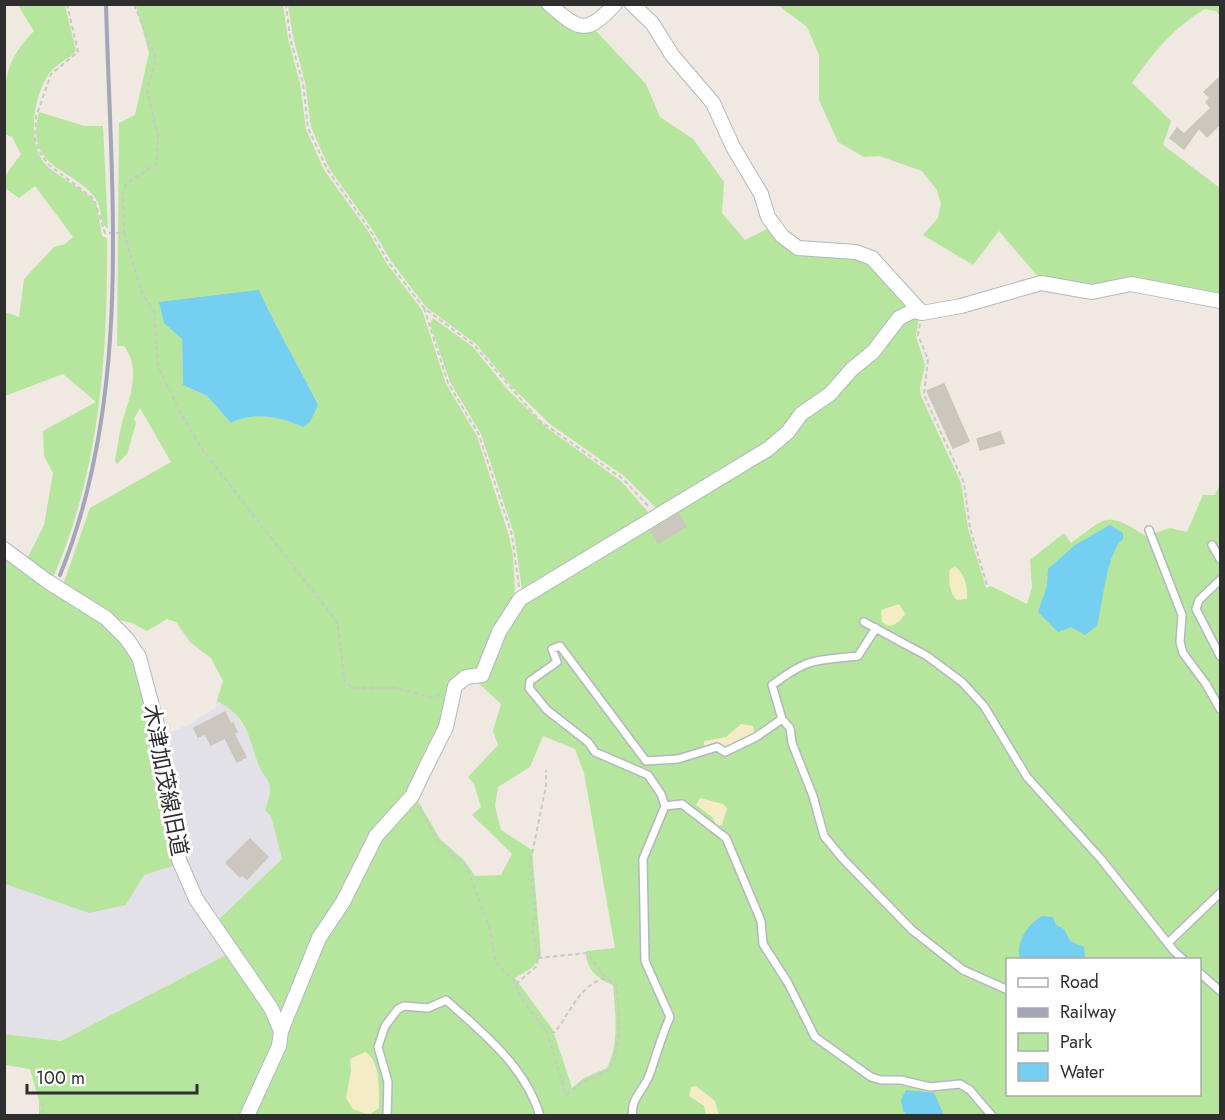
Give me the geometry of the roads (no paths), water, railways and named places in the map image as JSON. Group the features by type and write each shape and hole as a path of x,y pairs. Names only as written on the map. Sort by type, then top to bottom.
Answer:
{"street":[{"path":"549,4 569,22 584,28 593,26 615,4"},
{"path":"632,4 652,23 672,56 713,103 734,147 758,188 768,217 782,236 798,248 847,250 872,258 922,313"},
{"path":"247,1116 279,1046 281,1031 319,938 343,902 376,836 412,796 446,727 455,686 465,677 482,675 499,632 520,599 768,449 788,432 801,414 830,394 852,369 882,343 899,318 913,311 922,313 999,297 1041,282 1092,292 1131,284 1221,301"},
{"name":"木津加茂線旧道","path":"4,549 47,581 106,618 127,639 138,657 159,732 179,860 196,898 271,1008 281,1031"}],"lane":[{"path":"1149,531 1182,615 1180,642 1183,653 1221,709"},
{"path":"1212,545 1221,559"},
{"path":"1221,580 1199,600 1196,609 1221,656"},
{"path":"864,622 927,656 962,682 984,706 1026,777 1101,859 1182,958"},
{"path":"876,628 858,656 818,658 801,664 772,685 782,718 790,729 792,743 813,796 824,836 843,859 912,930 963,970 1006,989"},
{"path":"633,1116 637,1095 648,1079 659,1041 670,1017 645,961 646,904 643,877 643,859 665,806 661,794 648,775 595,752 588,742 547,710 529,688 530,681 557,662 552,649 560,646 646,761 678,759 717,747 725,752 756,737 782,718"},
{"path":"665,806 682,804 726,838 761,921 763,944 788,983 815,1036 871,1077 881,1080 901,1080 930,1087 960,1084 970,1090 992,1116"},
{"path":"1169,942 1221,893"},
{"path":"1201,974 1221,991"},
{"path":"387,1116 388,1082 378,1047 385,1026 404,1006 428,1008 446,1000 502,1050 536,1102 540,1116"}],"water":[{"path":"259,290 318,405 310,422 303,427 286,420 258,416 231,423 207,396 183,385 182,339 164,323 159,302"},
{"path":"1110,525 1123,533 1123,539 1117,546 1109,567 1097,626 1085,635 1071,627 1058,632 1038,612 1047,586 1048,569 1075,545"},
{"path":"1042,916 1053,917 1056,925 1064,929 1070,941 1084,947 1085,958 1020,958 1021,940 1032,924"},
{"path":"906,1090 934,1093 944,1115 908,1115 903,1111 901,1100"}],"railway":[{"path":"60,575 83,507 99,437 108,365 113,221 106,4"}]}
